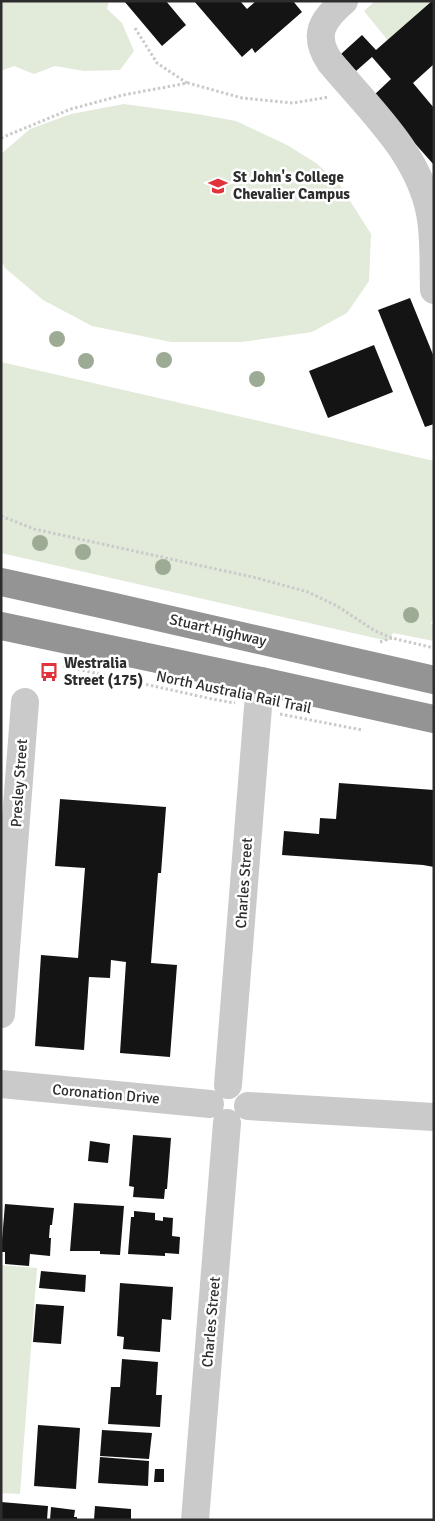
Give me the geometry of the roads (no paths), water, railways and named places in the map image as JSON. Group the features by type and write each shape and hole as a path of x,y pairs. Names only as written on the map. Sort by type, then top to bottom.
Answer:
{"highway":[{"name":"Stuart Highway","path":"1,582 434,680"},
{"path":"1,626 259,694 434,720"},
{"path":"259,694 266,642"}],"street":[{"path":"344,1 324,21 321,42 326,56 409,158 420,182 431,216 434,290"},
{"name":"Charles Street","path":"228,1085 259,694"},
{"name":"Presley Street","path":"1,1014 25,702"},
{"name":"Coronation Drive","path":"1,1084 219,1114"},
{"path":"228,1085 243,1091 247,1100 248,1106 239,1120 219,1114 213,1093 217,1089 228,1085"},
{"path":"248,1106 434,1117"},
{"name":"Charles Street","path":"195,1520 219,1114"}],"place":[{"name":"St John's College Chevalier Campus","path":"218,186"},
{"name":"Westralia Street (175)","path":"49,672"}]}
